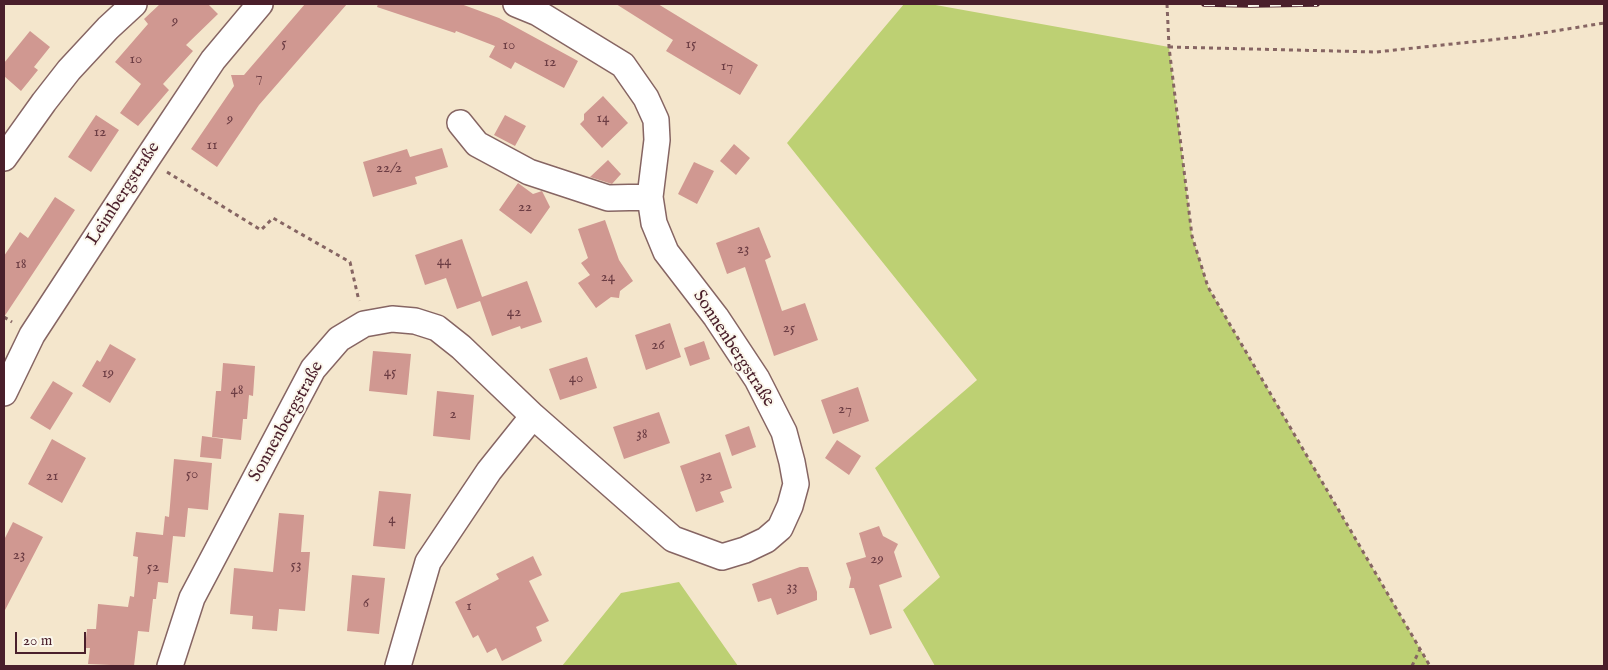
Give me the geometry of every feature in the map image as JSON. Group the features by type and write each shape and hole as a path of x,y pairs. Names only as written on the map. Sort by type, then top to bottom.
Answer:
{"street":[{"path":"4,158 44,102 70,70 108,28 134,4"},
{"name":"Leimbergstraße","path":"4,393 32,335 147,159 213,60 260,4"},
{"name":"Sonnenbergstraße","path":"170,666 192,598 313,369 339,339 364,324 392,319 415,321 437,328 461,347 533,416 673,540 722,557 745,550 766,540 780,528 790,506 796,484 784,432 757,379 716,317 666,252 654,223 650,197 657,140 656,120 646,98 623,65 538,14 516,4"},
{"path":"460,123 477,144 529,172 608,198 650,197"},
{"path":"399,666 428,562 489,471 533,416"}],"path":[{"path":"1167,4 1169,47 1192,236 1208,287 1430,666"},
{"path":"1169,47 1376,52 1518,37 1604,23"},
{"path":"147,159 261,230 273,218 350,262 364,324"},
{"path":"1412,666 1420,649"}],"green space":[{"path":"904,4 930,4 1169,47 1192,236 1208,287 1430,666 935,666 903,610 940,577 875,468 977,380 787,143"},
{"path":"679,582 738,666 562,666 621,593"}],"building":[{"path":"160,4 208,4 218,14 186,45 193,51 163,84 169,90 138,126 120,113 141,84 115,62 148,24 144,19"},
{"path":"305,4 347,4 259,105 217,167 191,149 234,86 231,75 244,75"},
{"path":"378,4 461,4 499,18 578,61 564,88 515,62 511,69 489,57 495,46 456,31 455,33 377,7"},
{"path":"616,4 658,4 758,65 740,95 666,51 673,40"},
{"path":"30,31 50,47 34,67 38,70 21,91 4,76 4,63"},
{"path":"603,96 628,123 602,148 580,124 584,120 584,114"},
{"path":"96,115 119,130 91,172 68,157"},
{"path":"505,115 526,126 515,146 494,135"},
{"path":"734,144 750,158 736,175 720,161"},
{"path":"442,148 448,167 415,177 417,184 373,197 363,162 407,149 410,157"},
{"path":"608,160 621,174 612,184 590,177"},
{"path":"694,162 714,171 697,204 678,194"},
{"path":"518,183 533,194 542,191 550,207 531,234 499,210"},
{"path":"55,197 75,210 4,317 4,256 20,232 28,238"},
{"path":"605,220 619,260 633,281 620,291 619,298 611,297 596,308 578,283 590,275 581,263 588,258 578,229"},
{"path":"759,227 771,257 765,260 782,311 805,303 818,340 774,356 745,267 727,274 716,243"},
{"path":"462,239 482,297 527,281 542,322 521,329 520,326 492,336 480,301 457,309 446,278 425,285 415,255"},
{"path":"670,323 681,357 646,370 635,335"},
{"path":"704,341 710,359 690,366 684,348"},
{"path":"110,344 136,359 110,403 82,386 97,360 100,362"},
{"path":"373,351 411,354 407,395 369,391"},
{"path":"587,357 597,388 560,400 549,369"},
{"path":"223,363 255,366 253,396 249,395 247,419 243,419 241,440 212,437 216,391 221,391"},
{"path":"53,381 73,393 50,430 30,418"},
{"path":"858,387 869,421 833,434 821,400"},
{"path":"437,391 474,395 470,440 433,436"},
{"path":"659,412 670,443 624,459 613,427"},
{"path":"749,426 756,447 732,456 725,435"},
{"path":"202,436 223,439 221,459 200,457"},
{"path":"52,439 86,458 62,503 28,484"},
{"path":"837,440 861,456 849,475 825,458"},
{"path":"720,452 732,488 720,492 724,502 696,512 680,466"},
{"path":"174,459 212,463 208,510 188,508 185,537 173,536 168,583 158,582 156,599 153,599 149,632 138,631 134,666 88,664 90,648 85,648 87,629 96,629 98,604 128,607 130,596 134,597 138,557 133,556 136,532 163,535 165,516 169,517"},
{"path":"379,491 411,494 405,549 373,546"},
{"path":"279,513 304,515 301,552 310,552 305,611 279,609 277,631 252,629 253,616 230,614 234,568 273,572"},
{"path":"13,522 43,537 4,612 4,540"},
{"path":"879,526 883,536 898,544 894,552 902,577 879,585 892,628 870,635 854,588 849,588 851,578 846,563 866,557 859,533"},
{"path":"533,556 542,575 529,581 549,621 536,627 542,641 502,661 496,648 487,653 478,635 473,638 455,602 499,579 496,574"},
{"path":"800,567 808,567 817,592 817,600 777,615 771,598 758,602 752,584"},
{"path":"352,575 385,578 379,634 347,631"}],"railway":[{"path":"1204,4 1317,4"}]}
